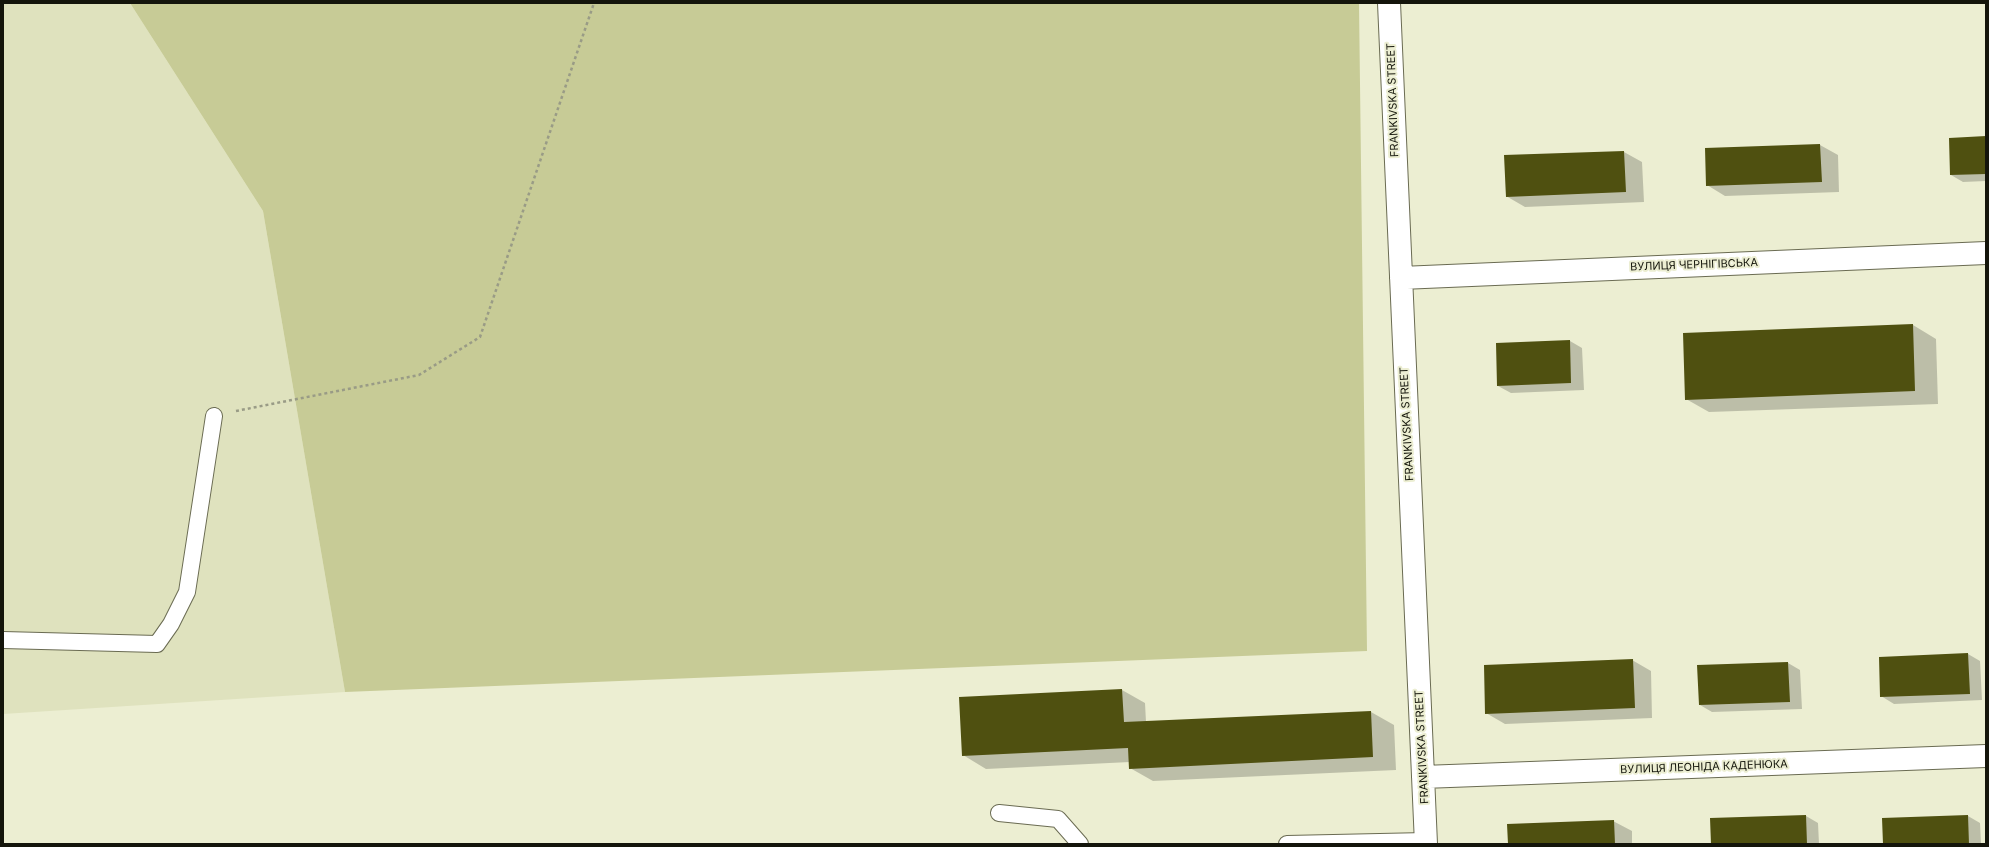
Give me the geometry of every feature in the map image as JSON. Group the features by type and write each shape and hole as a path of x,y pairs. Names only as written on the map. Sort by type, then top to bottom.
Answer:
{"street":[{"name":"FRANKIVSKA STREET","path":"1389,3 1426,842"},
{"name":"ВУЛИЦЯ ЧЕРНІГІВСЬКА","path":"1401,278 1986,253"},
{"name":"ВУЛИЦЯ ЛЕОНІДА КАДЕНЮКА","path":"1423,777 1986,756"}],"lane":[{"path":"3,640 157,644 172,624 187,592 214,416"},
{"path":"999,813 1058,819 1080,844"},
{"path":"1287,844 1426,842"}],"path":[{"path":"214,416 419,375 480,337 594,3"}],"shaded area":[{"path":"3,3 130,3 263,211 345,692 3,714"},
{"path":"130,3 1359,3 1367,651 345,692 263,211"}],"building":[{"path":"1986,136 1986,174 1950,175 1949,138"},
{"path":"1820,144 1822,182 1706,186 1705,148"},
{"path":"1624,151 1626,192 1506,197 1504,155"},
{"path":"1913,324 1915,391 1685,400 1683,333"},
{"path":"1570,340 1571,383 1497,386 1496,343"},
{"path":"1968,653 1970,694 1880,697 1879,657"},
{"path":"1633,659 1635,708 1485,714 1484,665"},
{"path":"1788,662 1790,702 1699,705 1697,665"},
{"path":"1122,689 1124,722 1371,711 1373,757 1129,769 1128,748 962,756 959,697"},
{"path":"1806,815 1807,844 1711,844 1710,818"},
{"path":"1968,815 1969,844 1883,844 1882,818"},
{"path":"1614,820 1615,844 1508,844 1507,824"}]}
